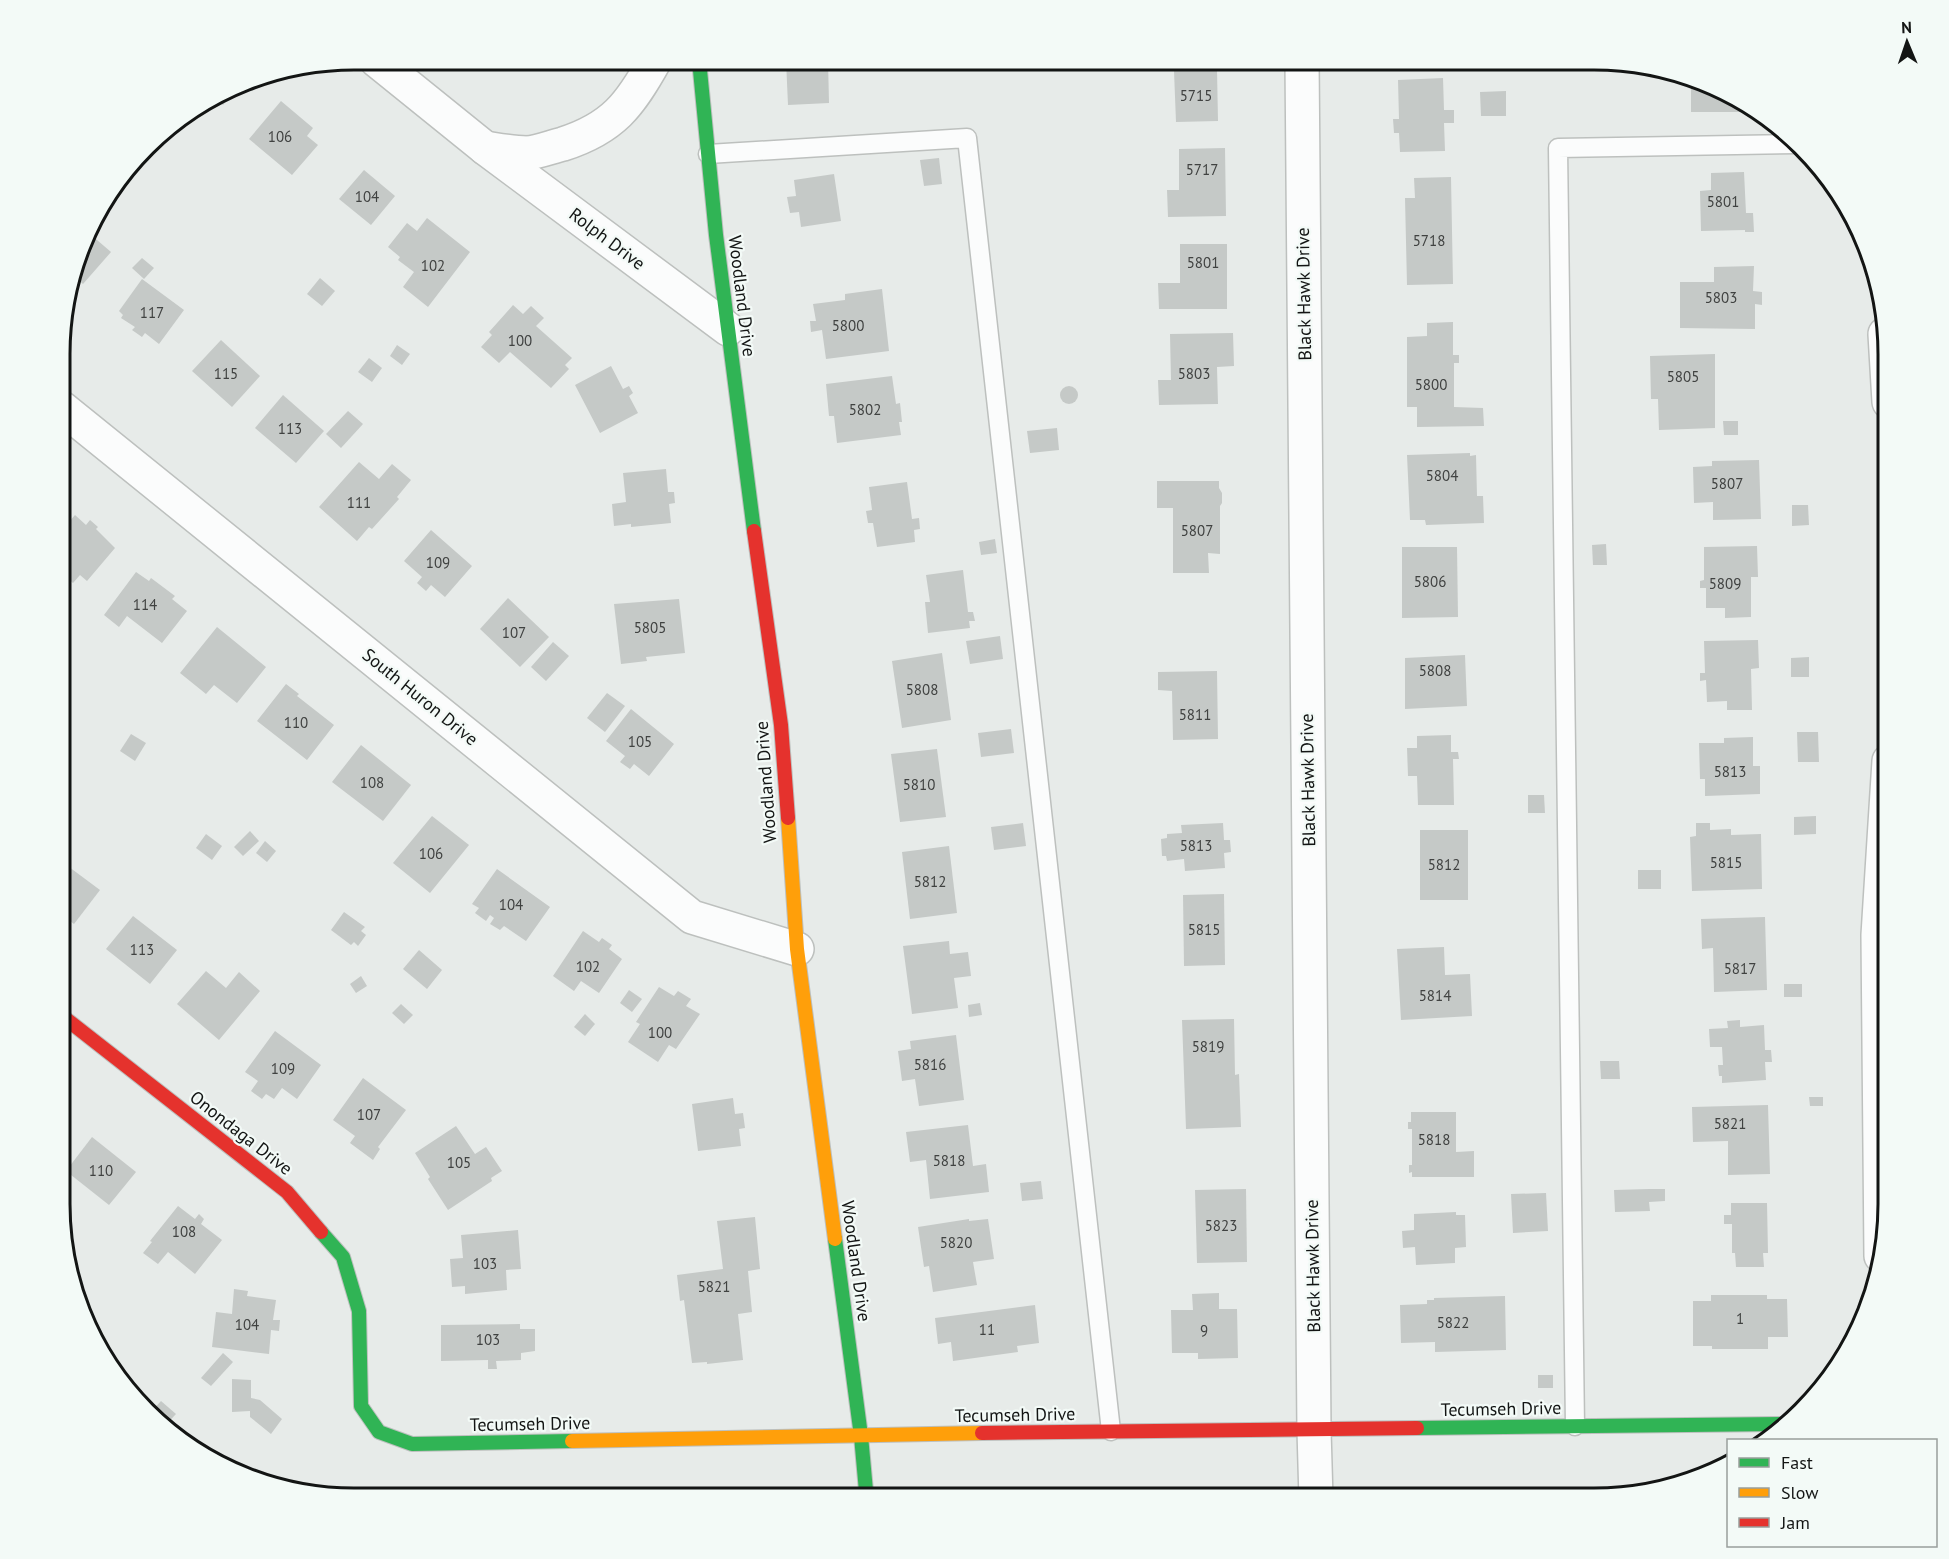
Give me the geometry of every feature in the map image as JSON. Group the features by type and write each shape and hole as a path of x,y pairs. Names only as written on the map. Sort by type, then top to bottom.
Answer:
{"street":[{"name":"Rolph Drive","path":"388,70 485,148 729,329"},
{"path":"485,148 527,153 576,140 602,128 622,111 640,88 650,70"},
{"name":"Woodland Drive","path":"700,70 716,235 781,725 797,949 861,1436 866,1488"},
{"name":"Black Hawk Drive","path":"1302,70 1316,1488"},
{"name":"South Huron Drive","path":"70,414 692,917 797,949"},
{"name":"Onondaga Drive","path":"70,1022 286,1192 343,1257 359,1311"},
{"name":"Tecumseh Drive","path":"359,1311 361,1406 379,1432 412,1444 1111,1431 1775,1424"}],"lane":[{"path":"708,154 967,138 1111,1431"},
{"path":"1575,1426 1558,148 1785,144"}],"building":[{"path":"786,70 828,70 829,103 788,105"},
{"path":"1217,70 1218,121 1176,122 1174,71"},
{"path":"1443,78 1444,110 1454,110 1454,123 1444,123 1445,151 1400,152 1399,133 1394,133 1393,119 1399,119 1398,80"},
{"path":"1691,88 1743,112 1691,112"},
{"path":"1506,91 1506,116 1481,116 1480,92"},
{"path":"281,101 313,128 307,136 318,145 292,175 249,139"},
{"path":"1225,148 1226,216 1168,217 1167,190 1179,190 1179,149"},
{"path":"939,158 942,184 924,186 920,160"},
{"path":"364,170 395,196 371,225 339,199"},
{"path":"1744,172 1746,213 1753,213 1754,232 1745,232 1745,230 1701,231 1700,191 1711,190 1711,173"},
{"path":"834,174 841,221 801,227 799,212 790,213 787,197 796,196 794,180"},
{"path":"1451,177 1453,284 1407,285 1405,198 1415,198 1414,178"},
{"path":"427,218 470,252 428,307 403,287 414,272 398,260 400,257 388,247 407,223 417,231"},
{"path":"95,239 111,252 83,284 80,281"},
{"path":"1180,244 1227,244 1227,309 1159,309 1158,283 1180,283"},
{"path":"142,258 154,268 144,279 132,268"},
{"path":"1754,266 1753,291 1762,292 1762,305 1755,304 1755,329 1680,328 1680,282 1714,282 1714,267"},
{"path":"320,278 335,291 322,306 307,294"},
{"path":"142,279 184,310 159,344 145,333 142,337 132,330 135,327 121,318 123,315 119,311"},
{"path":"882,289 889,351 826,359 822,330 811,332 810,321 816,321 813,304 845,300 845,294"},
{"path":"513,305 523,314 531,306 544,318 536,326 572,358 565,365 569,369 551,388 510,352 499,363 481,347 492,335 489,332"},
{"path":"1453,322 1453,355 1459,355 1459,363 1454,363 1454,407 1483,408 1484,426 1417,427 1417,407 1407,407 1407,337 1427,336 1427,323"},
{"path":"1233,333 1234,366 1217,367 1218,404 1159,405 1158,380 1171,380 1170,334"},
{"path":"221,340 260,376 232,407 192,371"},
{"path":"397,345 410,354 402,365 390,356"},
{"path":"1715,354 1715,428 1659,430 1658,399 1651,399 1650,356"},
{"path":"369,358 382,368 372,382 358,372"},
{"path":"611,366 623,389 629,386 633,393 629,396 638,413 600,433 575,385"},
{"path":"892,376 896,404 900,403 901,435 837,443 834,416 829,416 826,384"},
{"path":"1069,386 1075,389 1078,395 1075,401 1069,404 1063,401 1060,395 1063,389"},
{"path":"283,395 324,431 296,463 255,428"},
{"path":"348,411 363,424 341,448 326,434"},
{"path":"1723,421 1738,421 1738,435 1724,435"},
{"path":"1057,428 1059,450 1030,453 1027,431"},
{"path":"1470,453 1470,456 1476,455 1477,496 1483,496 1484,523 1426,525 1425,520 1410,520 1407,455"},
{"path":"1759,460 1761,519 1713,520 1713,502 1694,503 1693,467 1712,466 1712,461"},
{"path":"359,462 379,479 392,464 411,480 397,497 399,499 372,529 369,527 357,541 319,507"},
{"path":"666,469 668,492 674,492 675,503 669,504 671,523 631,527 631,524 614,526 612,504 626,502 623,473"},
{"path":"1157,481 1219,481 1222,493 1220,554 1208,553 1209,573 1173,573 1173,508 1157,508"},
{"path":"907,482 912,519 919,518 920,529 914,530 915,542 877,547 873,523 868,523 866,511 872,510 869,487"},
{"path":"1792,505 1808,505 1809,525 1792,526"},
{"path":"75,515 86,525 90,520 115,548 87,581 80,575 73,583 70,581 70,521"},
{"path":"431,530 472,566 445,597 431,585 426,591 417,583 422,577 404,561"},
{"path":"995,539 997,553 981,555 979,542"},
{"path":"1606,544 1607,565 1593,565 1592,545"},
{"path":"1757,546 1758,577 1751,577 1751,617 1725,618 1725,608 1706,608 1706,588 1700,588 1700,581 1704,580 1704,547"},
{"path":"1402,547 1457,547 1458,617 1402,618"},
{"path":"963,570 968,612 973,612 975,621 969,621 970,628 928,633 925,602 930,602 926,575"},
{"path":"136,572 149,581 151,578 175,596 172,599 187,611 162,643 127,616 119,627 104,615"},
{"path":"508,598 549,637 520,667 480,629"},
{"path":"679,599 685,653 646,657 647,661 621,664 614,604"},
{"path":"217,627 266,667 237,703 214,685 206,694 180,673"},
{"path":"1000,636 1003,659 970,664 966,641"},
{"path":"1758,640 1759,668 1751,669 1752,710 1727,710 1727,701 1707,702 1706,680 1700,681 1700,673 1705,673 1704,641"},
{"path":"553,642 569,656 546,681 531,667"},
{"path":"942,653 951,720 902,728 892,661"},
{"path":"1465,655 1467,706 1405,709 1405,658"},
{"path":"1809,657 1809,677 1791,677 1791,658"},
{"path":"1217,671 1218,739 1173,740 1172,691 1158,690 1158,672"},
{"path":"286,684 299,694 297,696 334,725 307,760 257,721"},
{"path":"607,693 625,706 605,732 587,718"},
{"path":"631,709 674,744 649,776 634,764 630,769 620,762 625,756 606,741"},
{"path":"1011,729 1014,753 981,757 978,733"},
{"path":"1797,732 1818,732 1819,762 1798,762"},
{"path":"131,734 146,743 135,761 120,751"},
{"path":"1451,735 1451,752 1458,752 1459,759 1453,759 1454,805 1418,805 1417,776 1408,776 1407,748 1417,748 1417,736"},
{"path":"1753,737 1753,766 1760,766 1760,794 1705,796 1705,779 1700,779 1699,743 1724,743 1724,738"},
{"path":"361,745 411,785 383,821 332,782"},
{"path":"937,749 946,817 900,822 891,754"},
{"path":"1528,795 1544,795 1545,813 1528,813"},
{"path":"432,816 469,845 430,893 393,863"},
{"path":"1816,816 1816,834 1794,835 1794,817"},
{"path":"1023,823 1026,846 994,850 991,827"},
{"path":"1223,823 1224,840 1230,840 1231,852 1224,853 1225,868 1185,871 1184,859 1167,861 1166,856 1162,856 1161,839 1167,838 1167,834 1182,833 1181,825"},
{"path":"1696,823 1710,823 1710,830 1731,829 1731,835 1761,834 1762,889 1692,891 1690,837 1696,836"},
{"path":"1420,830 1468,830 1468,900 1420,900"},
{"path":"250,831 259,841 243,856 234,847"},
{"path":"206,834 222,846 212,860 196,848"},
{"path":"265,841 276,851 267,862 256,853"},
{"path":"949,846 957,913 910,919 902,852"},
{"path":"70,868 100,890 74,924 70,921"},
{"path":"497,869 550,907 526,941 504,926 500,930 490,924 494,918 490,915 486,921 475,913 479,908 472,904"},
{"path":"1638,870 1661,870 1661,889 1638,889"},
{"path":"1224,894 1225,965 1184,966 1183,895"},
{"path":"344,912 365,927 361,931 366,935 358,946 354,942 351,945 331,930"},
{"path":"133,916 177,950 150,984 106,949"},
{"path":"1765,917 1767,990 1714,992 1713,948 1702,949 1701,919"},
{"path":"583,931 599,942 602,938 612,945 609,949 622,959 599,993 581,981 574,991 553,976"},
{"path":"949,941 950,954 968,952 971,976 954,978 958,1008 912,1014 903,946"},
{"path":"1444,947 1445,975 1470,974 1472,1016 1401,1020 1397,949"},
{"path":"419,950 442,970 427,989 403,969"},
{"path":"206,971 226,988 239,972 260,991 219,1040 177,1004"},
{"path":"361,976 367,986 356,993 350,984"},
{"path":"1784,984 1802,984 1802,997 1784,997"},
{"path":"659,987 674,996 678,991 691,999 686,1006 700,1014 676,1049 669,1045 658,1062 628,1042 640,1024 636,1022"},
{"path":"629,990 642,999 632,1012 620,1003"},
{"path":"980,1003 982,1015 969,1017 968,1005"},
{"path":"401,1004 413,1015 404,1024 392,1013"},
{"path":"585,1014 595,1024 585,1036 574,1027"},
{"path":"1234,1019 1235,1075 1239,1074 1241,1127 1186,1129 1182,1020"},
{"path":"1740,1020 1740,1027 1764,1025 1765,1050 1771,1050 1772,1062 1765,1062 1766,1080 1722,1083 1718,1065 1723,1065 1722,1047 1710,1047 1709,1029 1728,1028 1727,1021"},
{"path":"275,1031 321,1065 297,1099 282,1088 274,1099 266,1094 262,1099 251,1091 258,1081 245,1072"},
{"path":"956,1035 964,1100 919,1106 915,1079 902,1081 898,1051 911,1049 910,1041"},
{"path":"1600,1061 1619,1061 1620,1079 1601,1079"},
{"path":"363,1078 406,1110 378,1147 380,1149 373,1160 350,1143 355,1136 333,1120"},
{"path":"1809,1097 1823,1097 1823,1106 1810,1106"},
{"path":"733,1098 735,1114 743,1113 745,1128 739,1129 741,1146 698,1151 692,1104"},
{"path":"1768,1105 1770,1174 1728,1175 1728,1141 1693,1142 1692,1107"},
{"path":"1411,1112 1456,1112 1456,1152 1474,1151 1474,1177 1412,1177 1412,1172 1409,1173 1409,1165 1412,1165 1412,1129 1408,1129"},
{"path":"968,1125 973,1166 986,1164 989,1192 930,1199 926,1160 910,1162 906,1132"},
{"path":"456,1126 475,1154 486,1147 502,1171 491,1178 492,1181 448,1210 415,1153"},
{"path":"92,1137 136,1172 109,1205 70,1174 70,1166"},
{"path":"1041,1181 1043,1199 1022,1201 1020,1183"},
{"path":"1246,1189 1247,1262 1197,1263 1195,1190"},
{"path":"1665,1189 1665,1201 1649,1202 1650,1211 1615,1212 1614,1190"},
{"path":"1546,1193 1548,1231 1513,1233 1511,1194"},
{"path":"1731,1203 1767,1203 1768,1253 1763,1253 1764,1267 1736,1267 1735,1253 1732,1253 1732,1224 1724,1224 1724,1215 1731,1215"},
{"path":"178,1206 195,1219 199,1214 204,1219 201,1224 222,1240 195,1274 168,1252 158,1264 143,1253"},
{"path":"1456,1212 1456,1215 1465,1215 1466,1247 1455,1248 1455,1263 1416,1265 1415,1247 1403,1248 1402,1231 1414,1230 1414,1214"},
{"path":"755,1217 760,1269 748,1271 752,1312 738,1314 743,1360 707,1364 707,1362 692,1363 684,1300 680,1301 677,1275 723,1269 717,1221"},
{"path":"969,1219 969,1221 988,1219 994,1259 973,1262 977,1285 933,1292 929,1266 924,1267 918,1227"},
{"path":"518,1230 521,1269 506,1270 507,1290 465,1294 465,1286 452,1287 450,1259 463,1258 461,1235"},
{"path":"234,1289 248,1291 247,1296 276,1300 273,1320 280,1320 279,1331 271,1330 269,1354 212,1347 216,1312 232,1314"},
{"path":"1219,1293 1219,1309 1237,1309 1238,1358 1198,1359 1198,1353 1172,1353 1171,1310 1193,1310 1192,1294"},
{"path":"1711,1295 1767,1295 1767,1299 1787,1299 1788,1337 1768,1337 1768,1349 1712,1349 1712,1346 1693,1346 1693,1301 1711,1301"},
{"path":"1505,1296 1506,1350 1435,1352 1435,1342 1401,1343 1400,1305 1427,1304 1427,1300 1434,1300 1434,1298"},
{"path":"1035,1305 1039,1343 1017,1346 1018,1352 953,1361 951,1342 938,1344 935,1318"},
{"path":"520,1324 520,1329 535,1329 535,1351 521,1353 521,1360 496,1361 497,1369 488,1369 488,1360 441,1361 441,1325"},
{"path":"223,1353 233,1362 211,1386 201,1378"},
{"path":"1538,1375 1553,1375 1553,1388 1538,1388"},
{"path":"232,1379 251,1380 251,1398 260,1400 282,1419 271,1434 250,1417 250,1411 232,1412"},
{"path":"161,1401 176,1414 170,1421 156,1407"}],"traffic: fast":[{"path":"700,70 716,235 754,531"},
{"path":"321,1232 343,1257 359,1311 361,1406 379,1432 412,1444 572,1441"},
{"path":"835,1239 866,1488"},
{"path":"1417,1428 1775,1424"}],"traffic: slow":[{"path":"788,818 797,949 835,1239"},
{"path":"572,1441 982,1433"}],"traffic: jam":[{"path":"754,531 781,725 788,818"},
{"path":"70,1022 287,1192 321,1232"},
{"path":"982,1433 1417,1428"}]}
